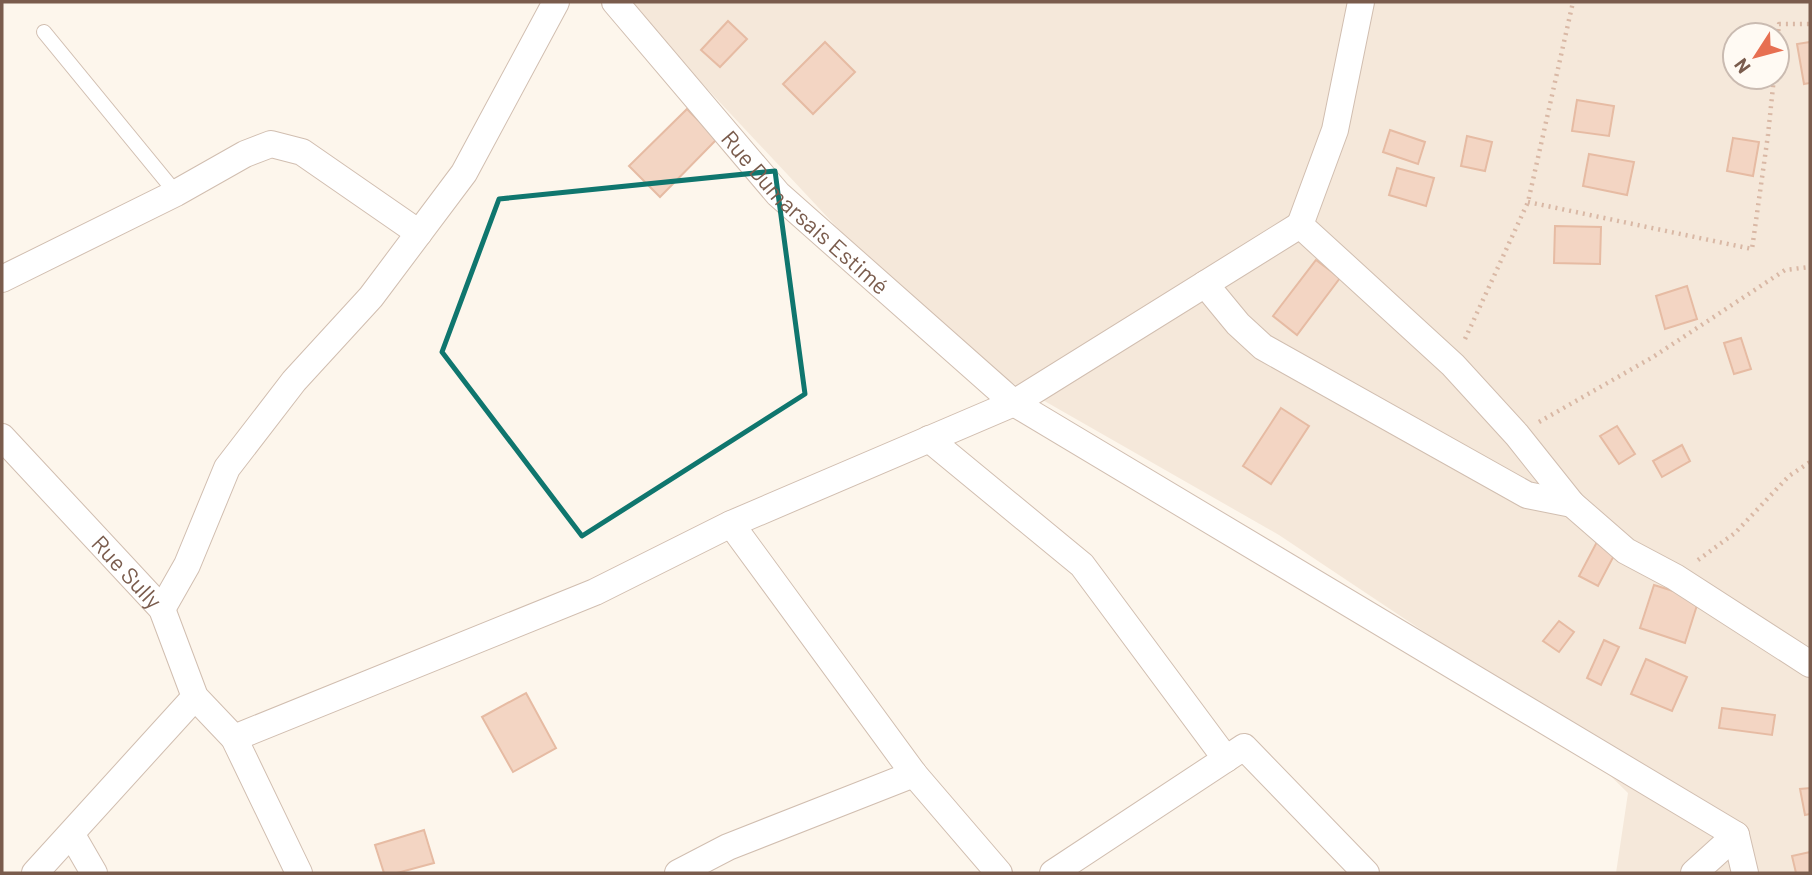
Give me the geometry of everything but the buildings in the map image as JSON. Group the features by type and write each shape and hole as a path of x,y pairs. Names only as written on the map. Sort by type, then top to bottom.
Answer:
{"street":[{"path":"162,609 187,565 227,468 294,381 371,297 464,173 556,2"},
{"name":"Rue Dumarsais Estimé","path":"615,2 778,194 1014,402 1736,835"},
{"path":"234,738 595,592 731,524 1014,402 1300,225 1335,130 1361,2"},
{"path":"2,279 176,193 245,154 271,144 302,152 419,233"},
{"path":"1300,225 1454,365 1517,435 1572,504 1626,551 1675,577 1810,664"},
{"path":"1205,284 1238,324 1263,347 1527,495 1572,504"},
{"name":"Rue Sully","path":"2,437 162,609 195,697 234,738 299,873"},
{"path":"929,439 1082,565 1226,759"},
{"path":"731,524 914,774 999,873"},
{"path":"35,873 195,697"},
{"path":"1053,873 1244,747 1366,873"},
{"path":"678,873 728,847 914,774"},
{"path":"72,835 94,873"},
{"path":"1694,873 1736,835 1745,873"}],"lane":[{"path":"44,32 176,193"}],"path":[{"path":"1454,365 1528,202 1573,2"},
{"path":"1791,24 1810,24"},
{"path":"1528,202 1752,249 1773,91"},
{"path":"1517,435 1653,357 1785,270 1810,267"},
{"path":"1675,577 1735,533 1788,477 1810,462"}],"highlighted area":[{"path":"775,171 805,394 582,536 442,352 499,199"}],"shaded area":[{"path":"626,2 1810,2 1810,873 1616,873 1628,793 1546,713 1279,535 948,346"}]}
